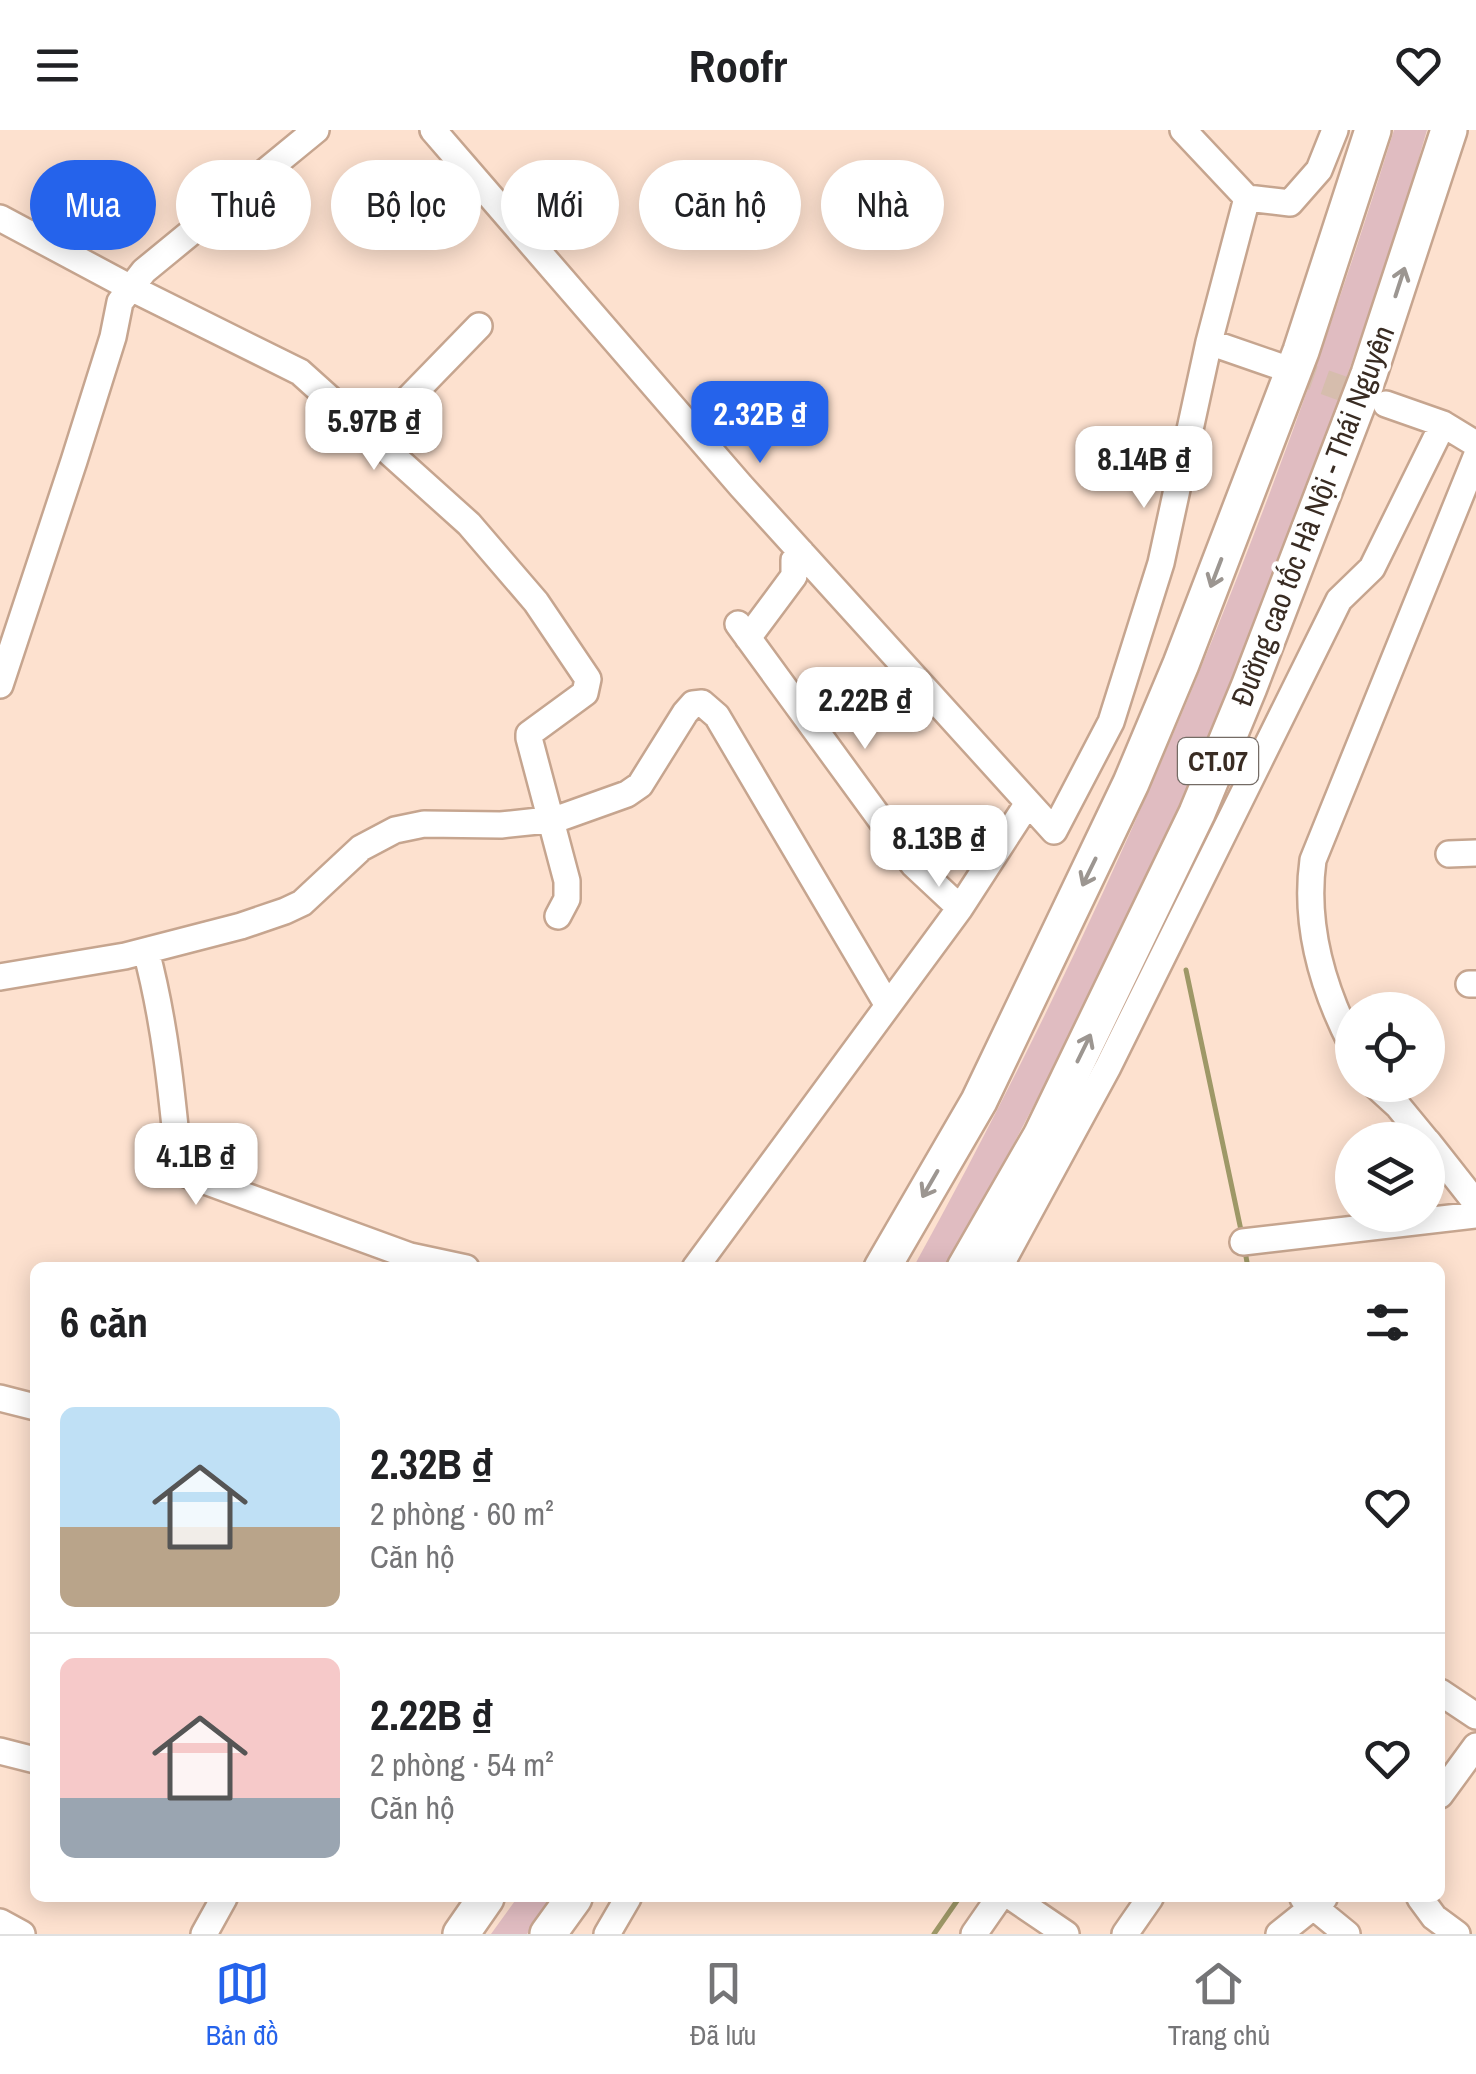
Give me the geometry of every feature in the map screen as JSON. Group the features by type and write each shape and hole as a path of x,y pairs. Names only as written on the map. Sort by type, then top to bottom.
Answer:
{"highway":[{"name":"CT.07","path":"885,1262 978,1101 1131,783 1302,351 1373,130"},
{"name":"Đường cao tốc Hà Nội - Thái Nguyên","path":"968,1262 1041,1136 1197,813 1370,374 1449,130"},
{"path":"461,1934 483,1902"},
{"path":"548,1934 571,1902"}],"street":[{"path":"0,685 102,372 120,302 144,271 316,130"},
{"path":"433,130 604,331 1054,831 1111,722 1161,563 1209,342 1246,198"},
{"path":"1184,130 1246,198 1290,203 1319,170 1335,130"},
{"path":"0,218 300,372 470,524 536,602 588,679 585,694 530,734 568,888 558,916"},
{"path":"373,436 479,326"},
{"path":"1209,342 1290,370"},
{"path":"1386,404 1442,424 1476,444"},
{"path":"1001,1262 1108,1067 1331,617 1340,600 1372,568 1442,424"},
{"path":"1335,1013 1310,918 1313,860 1476,457"},
{"path":"801,552 794,560 794,576 743,631 913,864 960,908"},
{"path":"0,977 146,951 285,911 302,903 361,848 396,830 424,824 501,825 552,820 634,791 693,704 702,703 710,706 888,1004"},
{"path":"699,1262 960,908 1028,802"},
{"path":"1449,854 1476,853"},
{"path":"146,951 160,1002 183,1173 410,1256 438,1262"},
{"path":"1394,1102 1411,1122"},
{"path":"1445,1165 1476,1203"},
{"path":"1243,1242 1476,1215"},
{"path":"0,1398 30,1406"},
{"path":"1445,1695 1476,1716"},
{"path":"0,1751 30,1759"},
{"path":"1445,1789 1473,1755"},
{"path":"204,1934 222,1902"},
{"path":"608,1934 626,1902"},
{"path":"974,1934 997,1902"},
{"path":"1019,1902 1066,1934"},
{"path":"1125,1934 1147,1902"},
{"path":"1279,1934 1312,1902"},
{"path":"1316,1902 1347,1934"},
{"path":"1423,1902 1434,1917 1457,1934"},
{"path":"0,1922 22,1934"}],"shaded area":[{"path":"1394,130 1427,130 1342,389 1276,567 1164,841 1060,1056 952,1262 916,1262 986,1132 1121,853 1241,568 1347,277"},
{"path":"514,1902 549,1902 527,1934 491,1934"}],"waterway":[{"path":"1186,970 1242,1235"},
{"path":"1245,1251 1247,1262"},
{"path":"934,1934 956,1902"}],"tunnel":[{"path":"1290,370 1375,400"}]}
